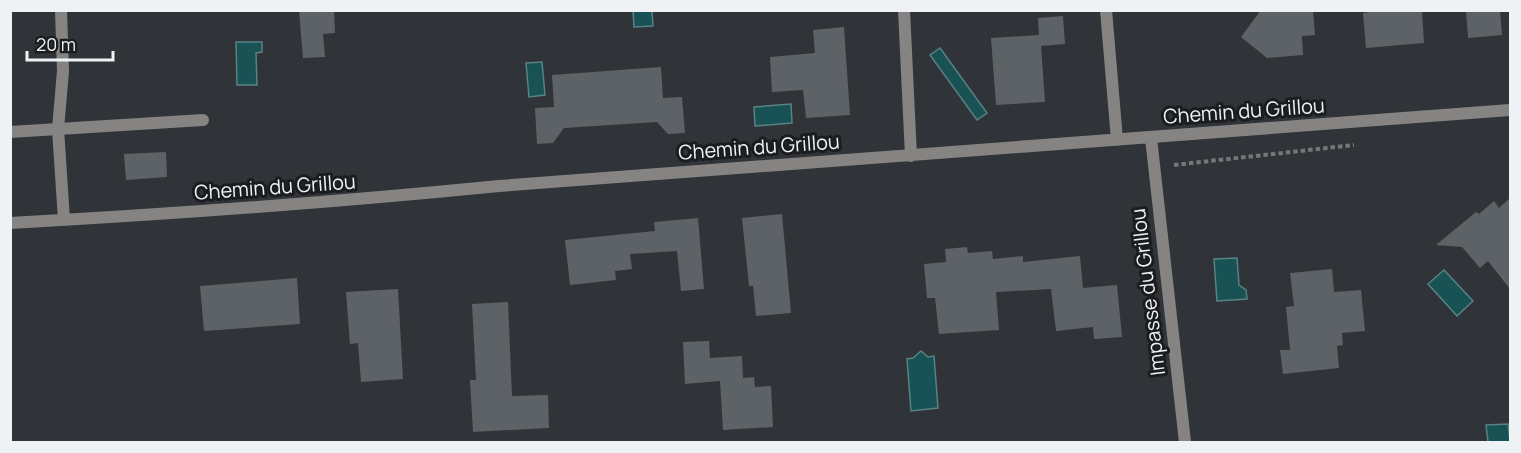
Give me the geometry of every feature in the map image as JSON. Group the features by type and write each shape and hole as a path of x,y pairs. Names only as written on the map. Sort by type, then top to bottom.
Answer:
{"street":[{"path":"61,10 63,71 58,129 64,220"},
{"path":"904,10 911,156"},
{"path":"1106,10 1117,140"},
{"name":"Chemin du Grillou","path":"10,223 289,205 499,186 1510,110"},
{"path":"10,132 203,120"},
{"name":"Impasse du Grillou","path":"1151,138 1185,442"}],"water":[{"path":"633,11 652,11 653,26 634,27"},
{"path":"236,42 262,42 262,52 256,53 257,85 237,85"},
{"path":"940,48 987,113 977,120 930,55"},
{"path":"542,62 545,95 529,97 526,63"},
{"path":"791,104 792,123 755,126 754,107"},
{"path":"1237,258 1239,285 1246,290 1247,299 1217,301 1214,259"},
{"path":"1444,270 1473,301 1457,316 1428,284"},
{"path":"921,351 928,357 934,356 938,408 911,411 907,359 913,358"},
{"path":"1508,424 1510,442 1488,442 1486,425"}],"building":[{"path":"299,10 334,10 335,33 323,34 325,57 303,58"},
{"path":"1261,10 1313,10 1315,35 1302,36 1303,55 1267,58 1241,37"},
{"path":"1384,10 1422,10 1424,43 1366,48 1363,13"},
{"path":"1466,10 1500,10 1502,35 1468,38"},
{"path":"1063,16 1065,44 1041,46 1045,102 996,105 991,38 1039,35 1038,18"},
{"path":"844,27 850,115 806,118 803,90 772,92 770,57 815,53 813,30"},
{"path":"661,67 663,98 682,97 685,133 668,134 657,122 564,128 553,143 537,144 535,108 554,107 552,75"},
{"path":"166,152 167,177 126,180 124,154"},
{"path":"1510,198 1510,289 1488,261 1480,268 1462,247 1436,245 1476,212 1479,214 1494,201 1499,208"},
{"path":"782,214 791,313 756,316 753,286 749,286 742,218"},
{"path":"698,218 704,289 681,291 677,251 630,254 632,269 615,271 616,280 570,285 565,240 655,231 654,222"},
{"path":"967,247 968,253 992,251 993,259 1023,256 1023,262 1080,256 1083,288 1117,285 1122,337 1094,339 1093,327 1056,331 1051,289 996,292 999,330 939,334 935,298 927,298 924,264 946,262 945,249"},
{"path":"1332,269 1334,292 1361,290 1365,331 1342,333 1343,345 1337,346 1339,368 1283,374 1280,350 1290,350 1286,307 1294,306 1290,273"},
{"path":"297,278 300,324 204,331 200,286"},
{"path":"398,289 403,379 361,382 358,343 350,344 346,292"},
{"path":"508,302 512,396 548,395 549,428 473,432 470,380 476,380 472,304"},
{"path":"709,341 710,358 742,356 743,378 754,377 755,387 771,386 773,427 723,430 720,381 685,384 683,342"}]}
